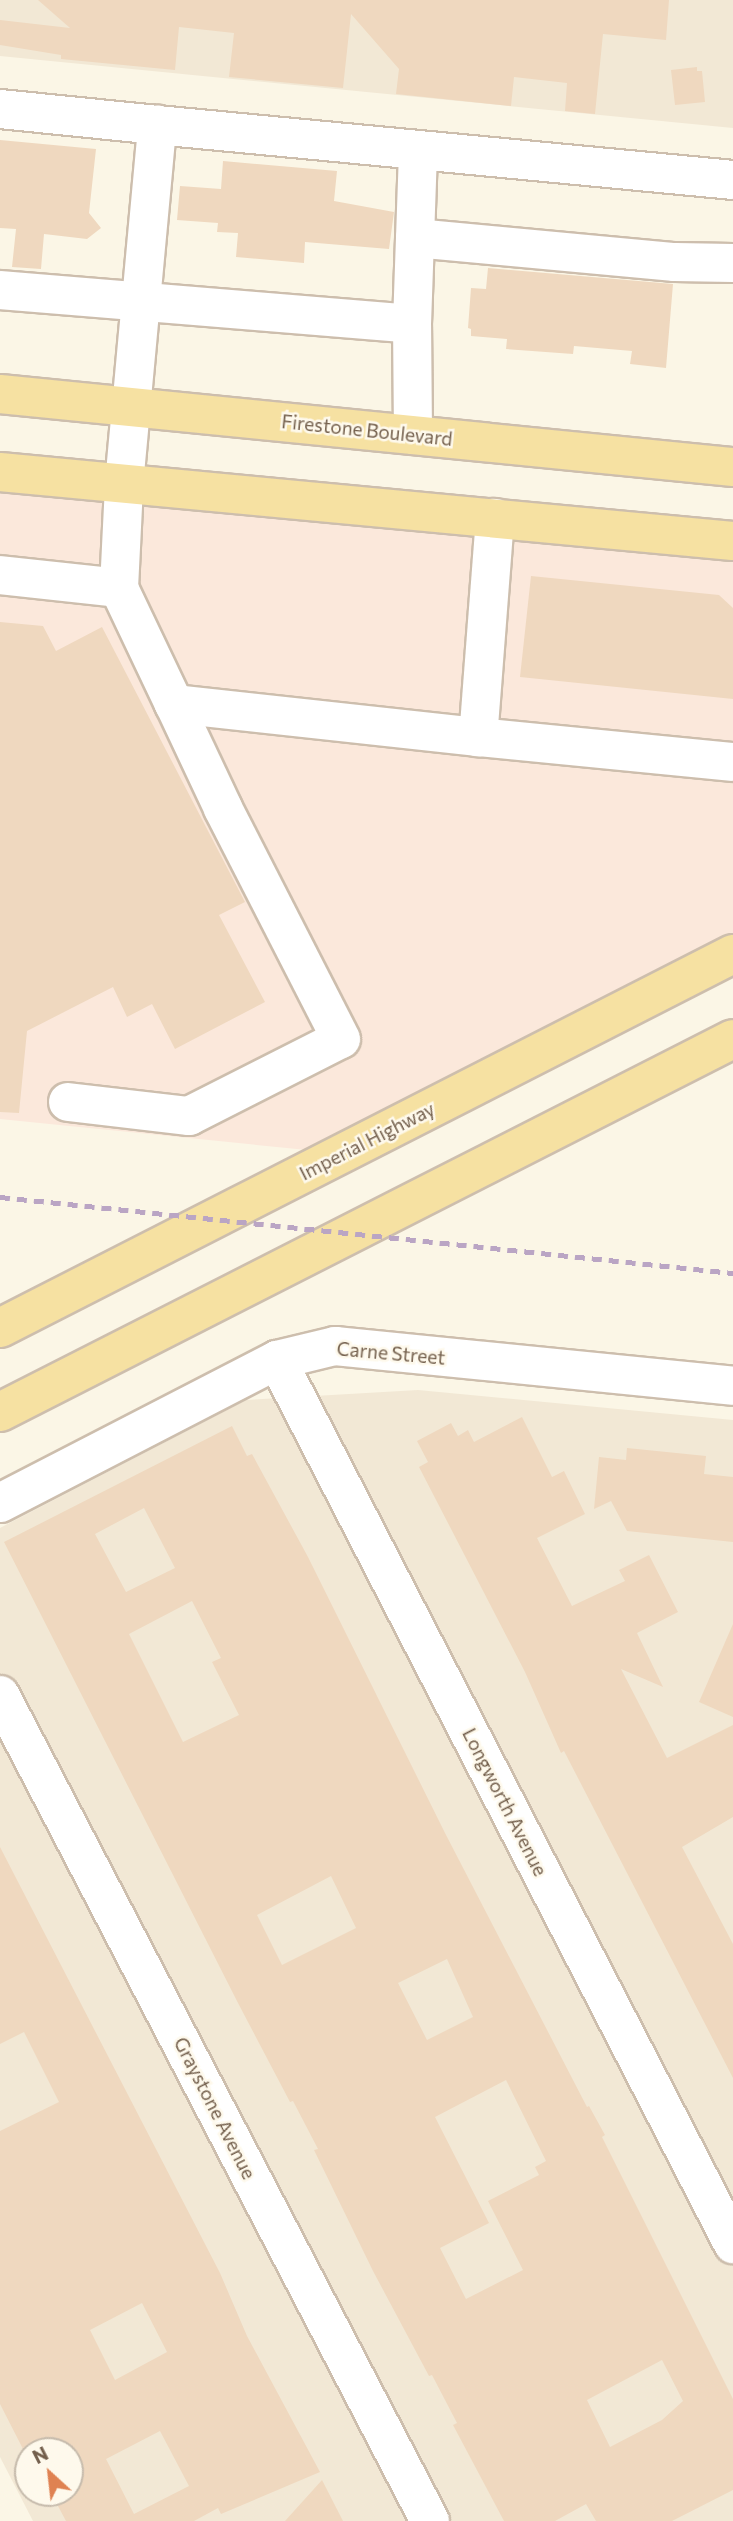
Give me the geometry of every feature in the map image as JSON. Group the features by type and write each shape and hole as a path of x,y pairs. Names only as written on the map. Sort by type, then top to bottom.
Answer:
{"main road":[{"name":"Firestone Boulevard","path":"0,394 733,467"},
{"path":"0,472 733,541"},
{"name":"Imperial Highway","path":"0,1328 733,954"},
{"path":"0,1412 733,1039"}],"street":[{"path":"0,109 733,180"},
{"path":"68,1102 189,1116 341,1039 223,808 119,588 124,484 157,125"},
{"path":"413,435 412,324 418,150"},
{"path":"415,238 675,262 733,263"},
{"path":"0,290 412,324"},
{"path":"478,737 495,518"},
{"path":"0,575 119,588"},
{"path":"174,704 733,762"},
{"name":"Carne Street","path":"0,1503 277,1360 335,1346 733,1387"},
{"name":"Longworth Avenue","path":"277,1360 733,2245"},
{"name":"Graystone Avenue","path":"0,1695 430,2521"}],"shaded area":[{"path":"0,0 733,0 733,128 0,56"},
{"path":"0,482 733,562 733,935 307,1150 0,1119"},
{"path":"418,1390 733,1420 733,2521 33,2521 26,2507 84,2507 84,2437 14,2437 14,2484 0,2457 0,1528 246,1400"}],"building":[{"path":"38,0 669,0 666,40 603,34 595,114 565,111 567,83 514,77 511,106 396,94 399,69 351,14 343,88 229,77 234,33 179,27 175,70 61,59 61,55 0,45 0,20 70,28"},
{"path":"697,67 697,71 702,71 705,102 675,105 671,70"},
{"path":"0,140 96,149 89,213 101,228 87,239 44,234 41,269 12,267 16,229 0,228"},
{"path":"223,161 337,171 334,201 394,212 389,249 305,242 304,263 236,257 238,233 217,232 218,223 177,220 180,186 221,189"},
{"path":"488,268 673,284 666,368 630,364 632,351 574,346 573,354 506,349 507,339 471,336 471,329 468,328 471,288 486,289"},
{"path":"531,576 719,595 733,608 733,699 520,677"},
{"path":"0,622 43,626 56,651 102,627 245,902 219,915 265,1002 175,1049 152,1004 127,1017 113,987 27,1031 19,1113 0,1112"},
{"path":"522,1417 552,1477 564,1471 585,1514 537,1538 572,1606 625,1581 619,1570 649,1555 678,1612 637,1633 663,1687 621,1669 667,1758 733,1725 733,1817 682,1847 733,1944 733,2078 564,1751 561,1753 525,1672 419,1467 428,1462 417,1441 451,1423 458,1436 468,1430 474,1442"},
{"path":"232,1426 247,1456 252,1454 308,1557 445,1833 587,2107 589,2106 605,2135 602,2137 733,2399 733,2490 672,2521 596,2521 586,2504 555,2521 504,2521 453,2425 457,2423 432,2375 429,2376 373,2271 314,2150 318,2149 238,2003 4,1542","holes":["144,1508 175,1568 126,1592 95,1534","192,1601 221,1658 212,1662 239,1715 183,1742 129,1634","331,1876 356,1928 282,1965 257,1915","447,1959 473,2017 427,2040 398,1983","506,2080 546,2161 535,2167 539,2175 488,2201 523,2270 466,2299 440,2248 489,2223 435,2117","662,2360 683,2401 662,2420 610,2447 587,2400"]},
{"path":"627,1448 706,1456 704,1474 733,1477 733,1542 627,1531 611,1501 594,1509 599,1457 626,1460"},
{"path":"733,1624 733,1717 699,1702"},
{"path":"0,1847 220,2273 247,2336 320,2472 221,2514 218,2508 194,2521 66,2521 58,2507 84,2507 84,2437 17,2437 0,2404 0,2131 59,2102 24,2032 0,2044","holes":["142,2303 167,2352 115,2380 90,2330","160,2431 189,2486 134,2514 106,2459"]},
{"path":"322,2480 343,2521 285,2521"}],"railway":[{"path":"0,1197 733,1273"}]}
